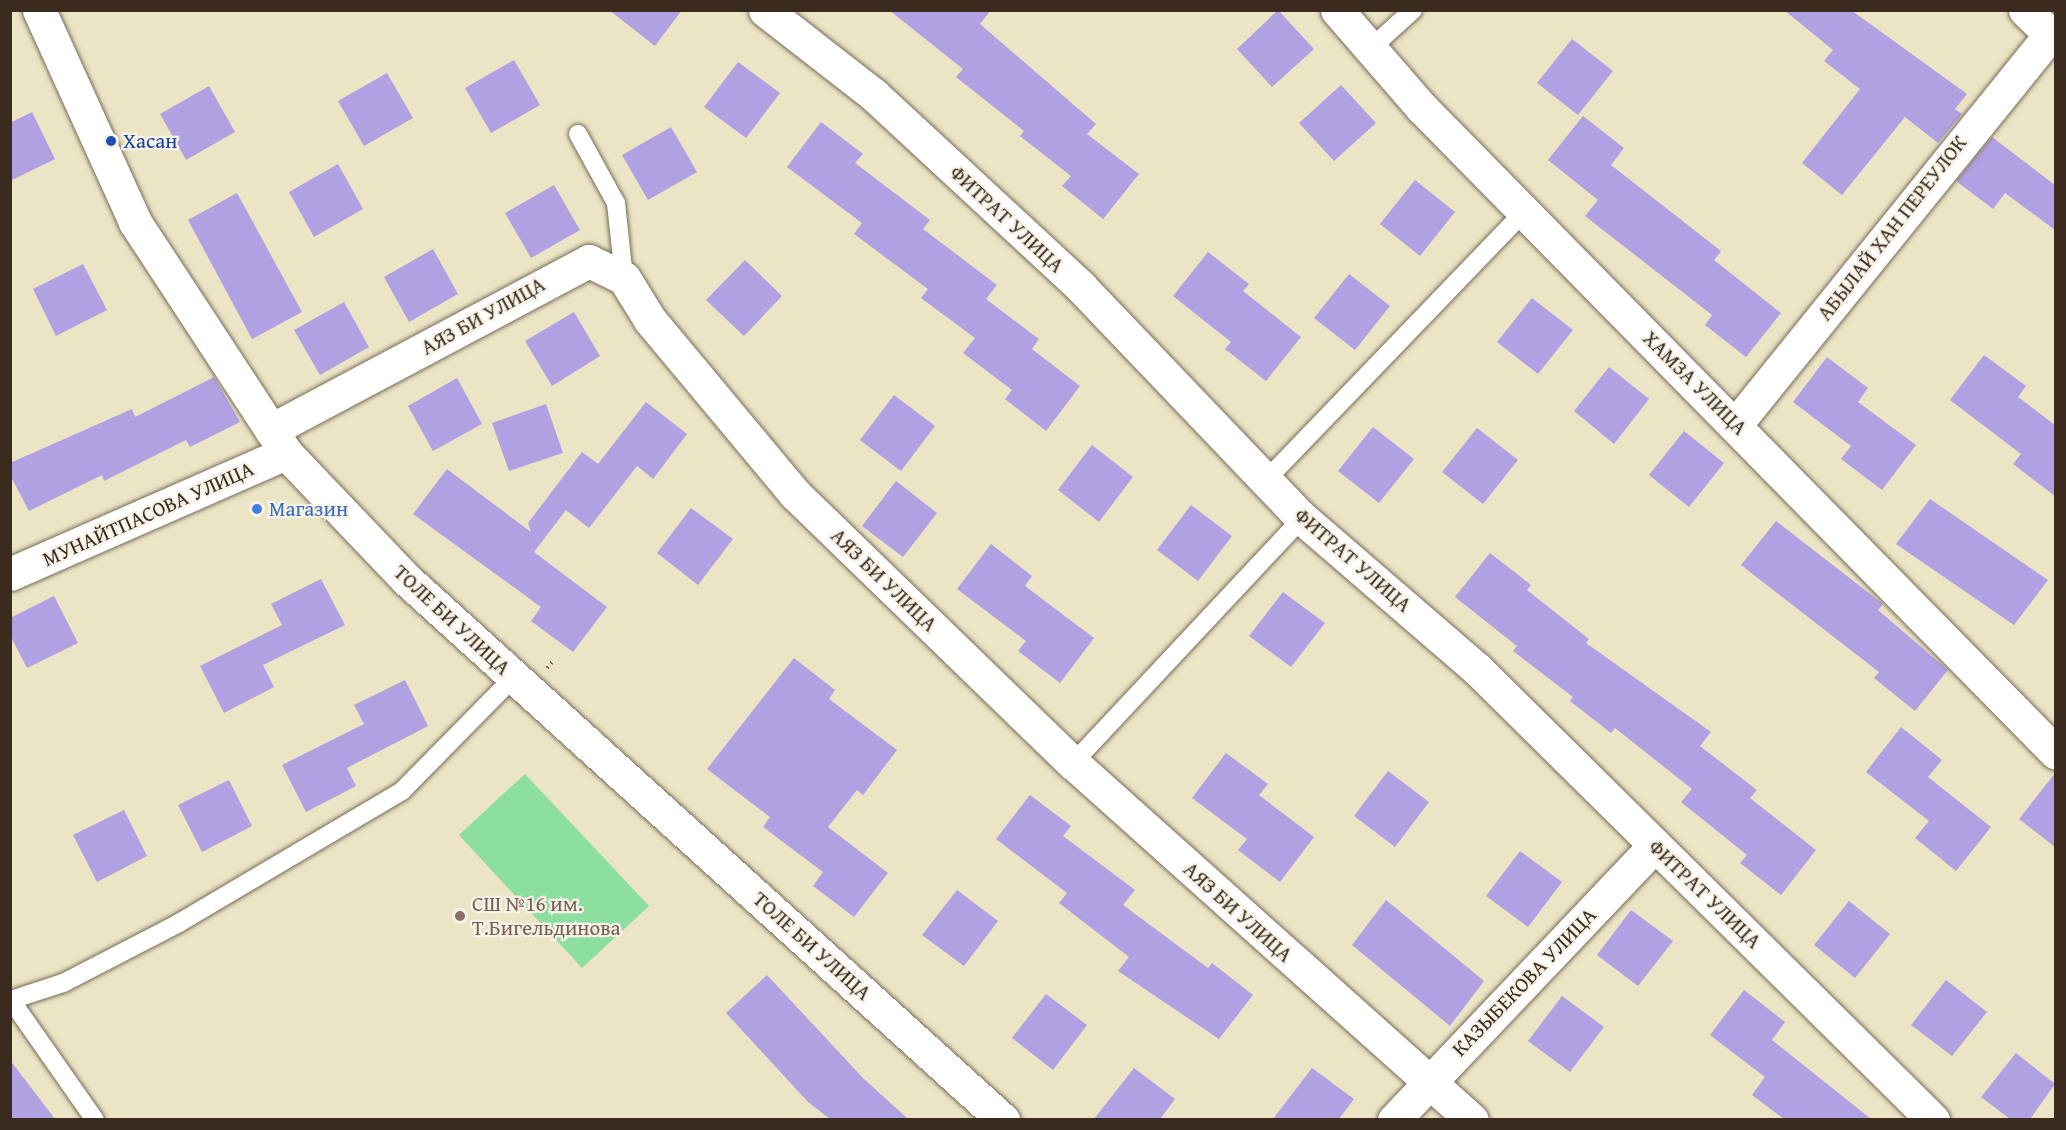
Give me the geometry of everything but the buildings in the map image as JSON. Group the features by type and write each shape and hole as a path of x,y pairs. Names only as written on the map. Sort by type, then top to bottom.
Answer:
{"street":[{"name":"ТОЛЕ БИ УЛИЦА","path":"39,10 135,222 279,442 406,579 1003,1119"},
{"name":"ФИТРАТ УЛИЦА","path":"765,10 874,95 1072,279 1302,518 1476,668 1933,1119"},
{"name":"ХАМЗА УЛИЦА","path":"1337,10 1370,49 1525,211 1736,424 2055,753"},
{"path":"2025,10 2053,38"},
{"name":"АБЫЛАЙ ХАН ПЕРЕУЛОК","path":"1736,424 2053,38"},
{"name":"АЯЗ БИ УЛИЦА","path":"279,442 589,261 624,278 650,320 795,494 1073,763 1472,1119"},
{"name":"МУНАЙТПАСОВА УЛИЦА","path":"10,574 279,442"},
{"name":"КАЗЫБЕКОВА УЛИЦА","path":"1394,1119 1655,845"}],"lane":[{"path":"1370,49 1413,10"},
{"path":"579,134 616,203 624,278"},
{"path":"1266,480 1525,211"},
{"path":"1073,763 1302,518"},
{"path":"95,1119 11,1000 63,983 179,923 402,791 514,677"}],"green space":[{"path":"525,774 649,906 582,968 459,835"}],"place":[{"name":"Хасан","path":"111,141"},
{"name":"Магазин","path":"257,509"},
{"name":"СШ №16 им. Т.Бигельдинова","path":"460,916"}]}
